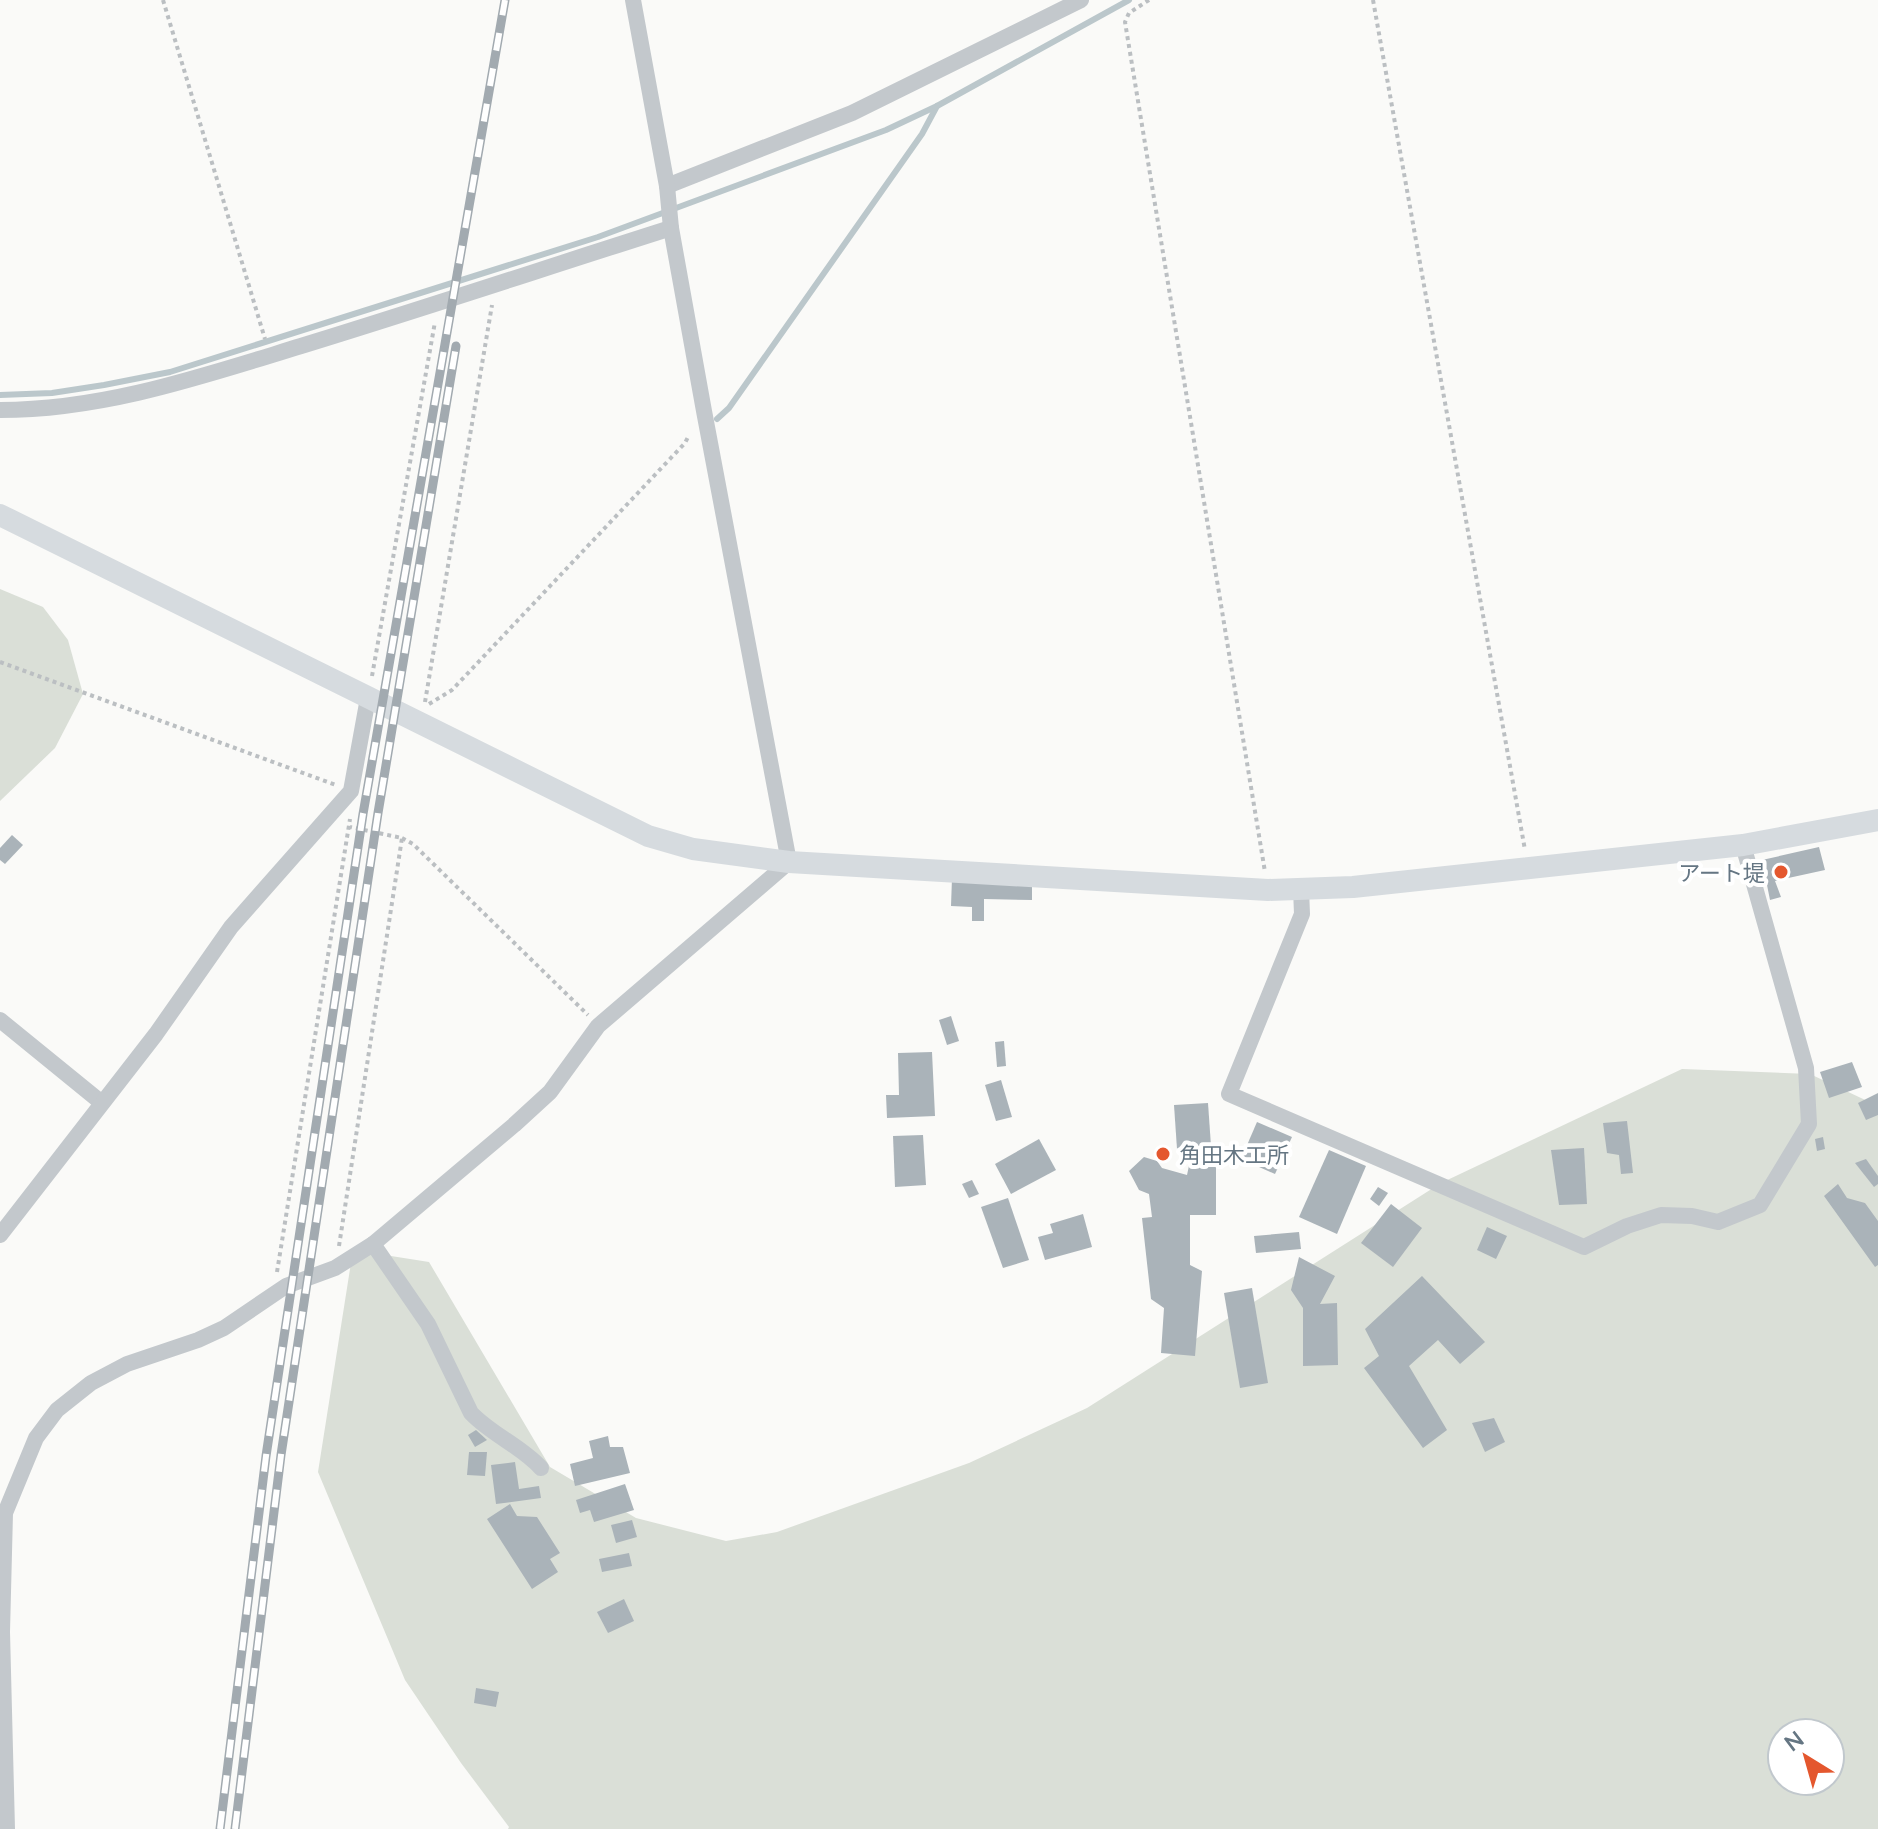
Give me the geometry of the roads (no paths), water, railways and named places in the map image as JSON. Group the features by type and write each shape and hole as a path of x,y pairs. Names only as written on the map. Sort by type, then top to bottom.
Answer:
{"street":[{"path":"633,0 704,411 789,862"},
{"path":"0,410 93,402 179,384 495,283 669,208 1081,0"},
{"path":"0,515 648,836 693,849 789,862 1268,890 1353,887 1743,845 1878,820"},
{"path":"0,1235 156,1034 231,927 351,791 368,698"},
{"path":"1301,889 1302,914 1229,1094 1584,1247 1627,1226 1661,1215 1692,1216 1718,1222 1760,1205 1809,1124 1806,1068 1743,845"},
{"path":"7,1829 2,1513 36,1438 57,1410 91,1383 127,1364 224,1328 286,1286 335,1268 373,1244 550,1092 598,1026 789,862"},
{"path":"0,1020 102,1103"},
{"path":"373,1244 428,1324 471,1413 530,1455 541,1468"}],"waterway":[{"path":"0,395 52,393 170,372 598,237 886,130 937,106 1129,0"},
{"path":"717,419 729,408 922,134 937,106"}],"railway":[{"path":"220,1829 266,1456 363,814 505,0"},
{"path":"235,1829 281,1455 378,813 456,346"}],"place":[{"name":"アート堤","path":"1781,872"},
{"name":"角田木工所","path":"1163,1154"}]}
